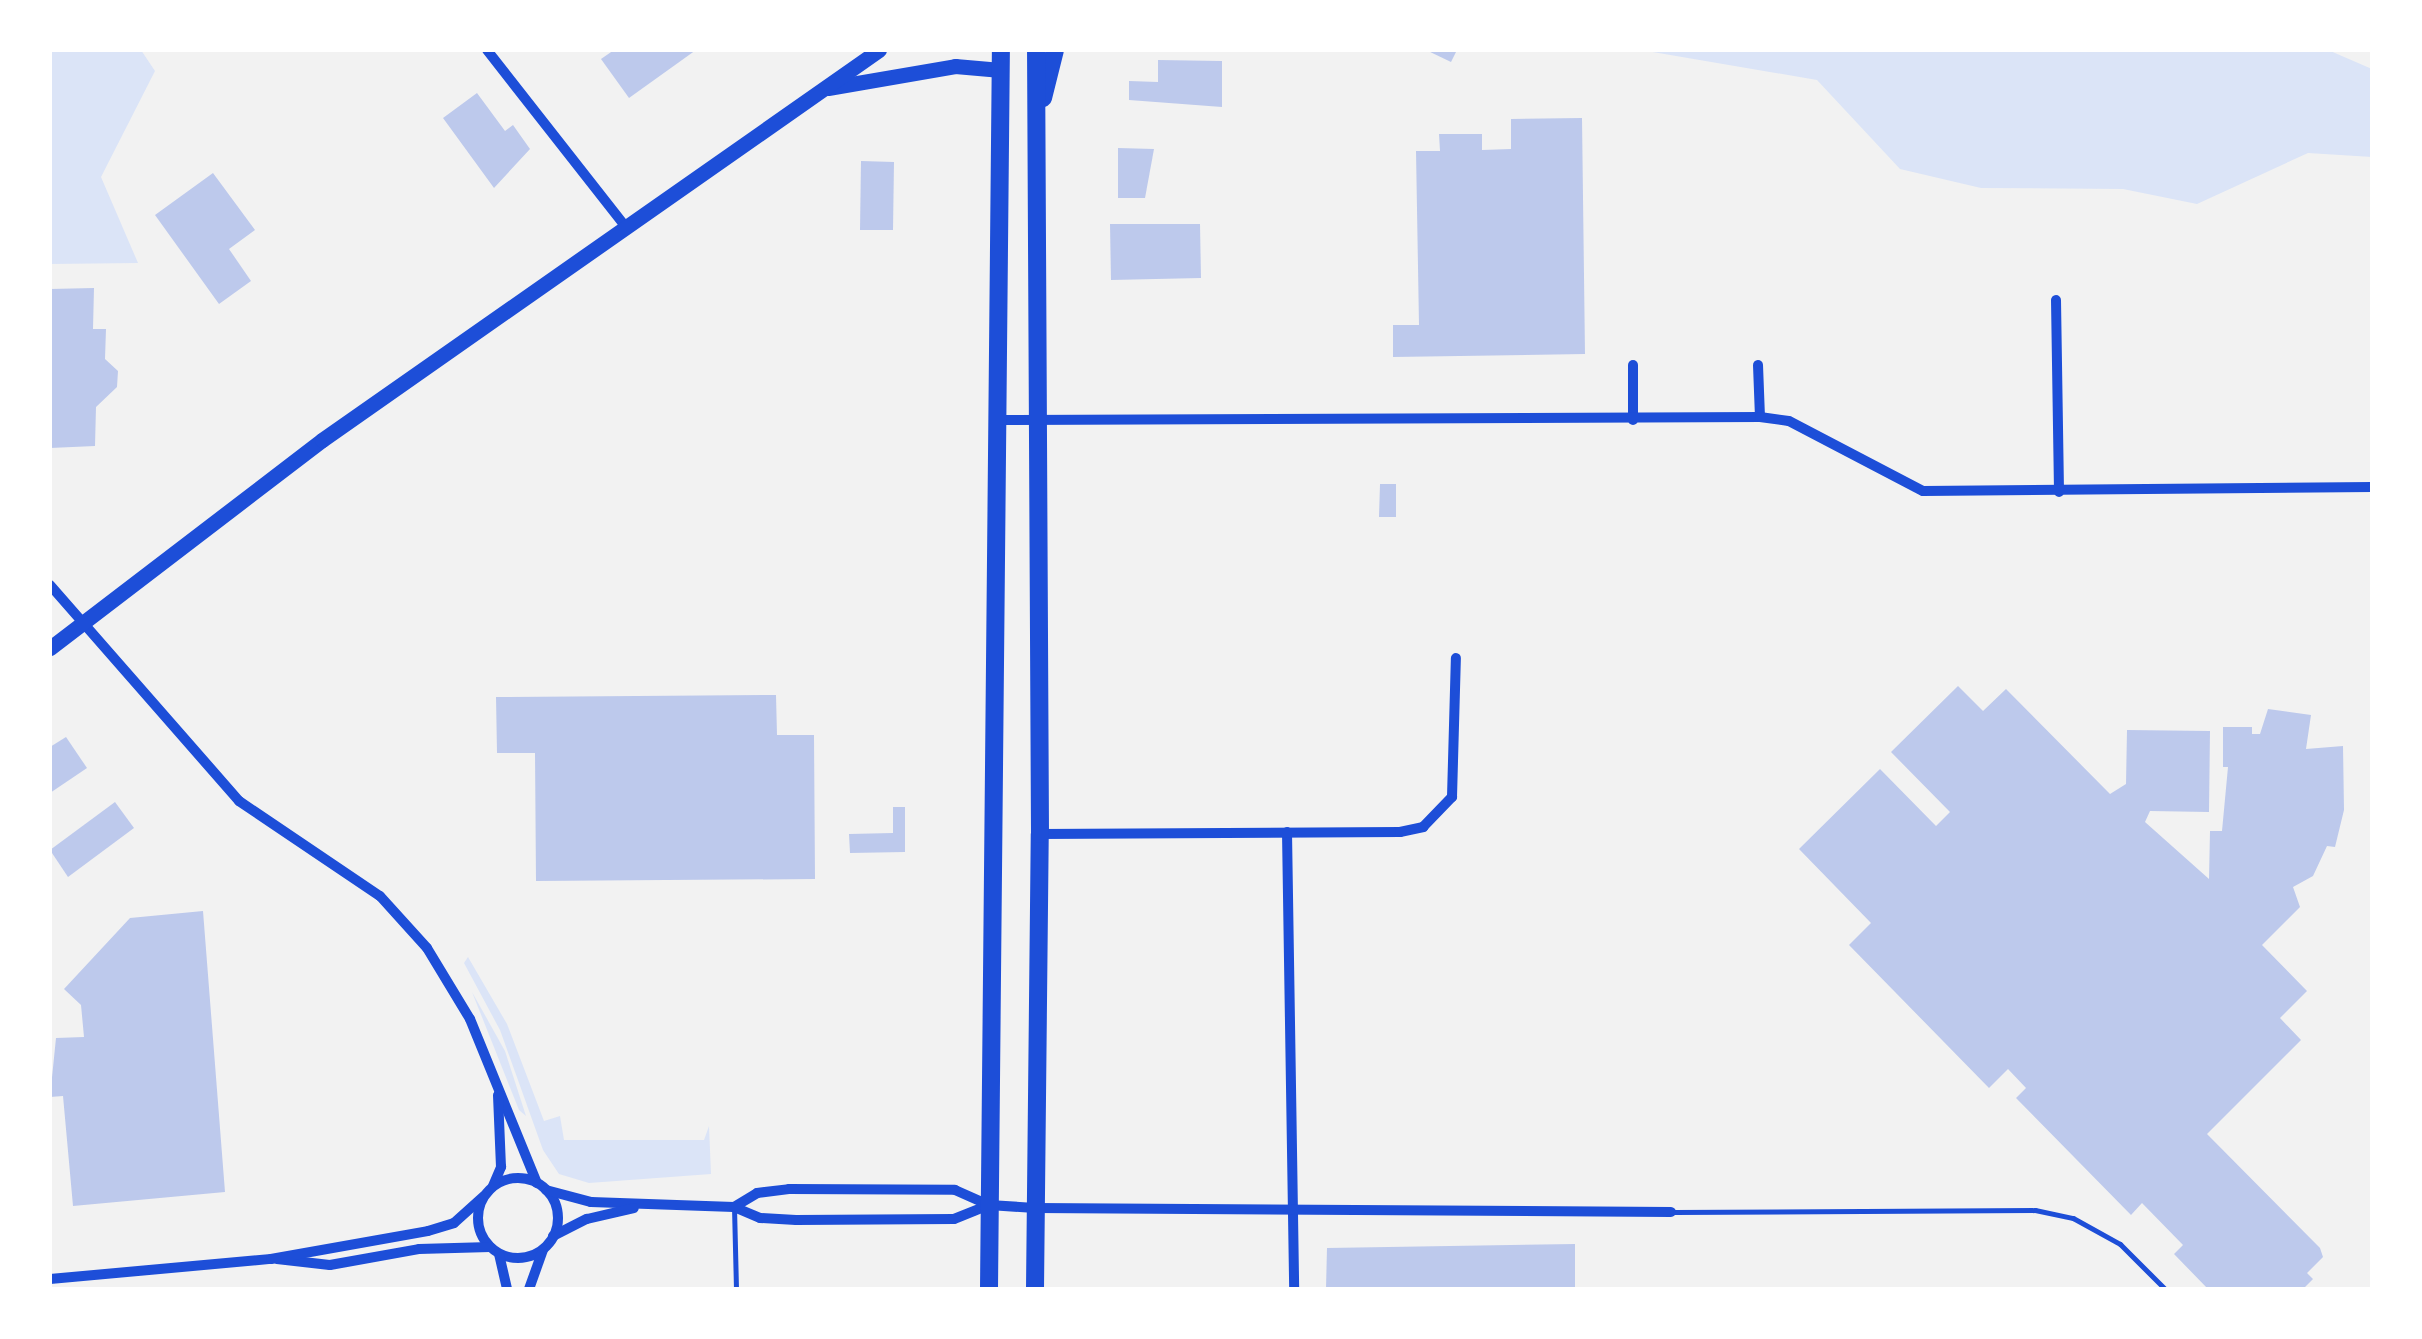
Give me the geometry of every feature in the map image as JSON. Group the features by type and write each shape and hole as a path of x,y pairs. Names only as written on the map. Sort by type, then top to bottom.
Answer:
{"highway":[{"path":"988,1289 1001,50"},
{"path":"1035,1289 1040,834 1036,50"},
{"path":"1038,118 1056,50"}],"main road":[{"path":"50,648 322,440 879,50"},
{"path":"824,89 955,66 1001,70"}],"street":[{"path":"487,50 626,226"},
{"path":"2056,300 2059,492"},
{"path":"1633,365 1633,420"},
{"path":"1758,365 1760,418"},
{"path":"999,420 1760,418 1789,421 1911,488 2059,492 2372,487"},
{"path":"50,585 239,801 380,896 427,948 470,1019 497,1088 557,1212 554,1236"},
{"path":"1040,834 1400,832 1432,819 1452,796 1456,658"},
{"path":"1287,832 1294,1289"},
{"path":"50,1279 271,1258 454,1223 493,1186 501,1167 497,1088"},
{"path":"493,1186 515,1178 591,1202 734,1206 760,1218 796,1220 954,1219 989,1205"},
{"path":"734,1206 756,1192 789,1188 955,1190 989,1205 1035,1208 1292,1214 1671,1212"},
{"path":"484,1196 478,1223 495,1251 507,1289"},
{"path":"530,1289 543,1250 554,1236 587,1219 644,1205"},
{"path":"271,1258 330,1265 419,1249 495,1251 522,1258 543,1250"}],"lane":[{"path":"734,1206 736,1289"},
{"path":"1671,1212 2035,1210 2073,1218 2120,1244 2165,1289"}],"shaded area":[{"path":"50,50 141,50 155,71 101,177 138,263 50,264"},
{"path":"1641,50 2328,50 2372,69 2372,157 2308,153 2197,204 2123,189 1981,188 1900,169 1817,80"},
{"path":"468,957 507,1024 544,1121 560,1116 564,1140 704,1140 709,1126 711,1174 589,1183 559,1174 543,1150 500,1030 464,963"},
{"path":"472,992 505,1051 526,1116 519,1110"}],"building":[{"path":"614,50 696,50 629,98 601,59"},
{"path":"1426,50 1457,50 1451,62"},
{"path":"1158,60 1222,61 1222,107 1129,100 1129,81 1158,82"},
{"path":"477,93 505,131 513,125 530,149 494,188 443,118"},
{"path":"1582,118 1585,354 1393,357 1393,325 1419,325 1416,151 1440,151 1439,134 1482,134 1482,150 1511,149 1511,119"},
{"path":"1118,148 1154,149 1145,198 1118,198"},
{"path":"861,161 894,162 893,230 860,230"},
{"path":"213,173 255,230 229,249 251,281 219,304 155,215"},
{"path":"1110,224 1200,224 1201,278 1111,280"},
{"path":"94,288 93,329 106,329 105,359 118,371 117,387 96,407 95,446 50,448 50,289"},
{"path":"1380,484 1396,484 1396,517 1379,517"},
{"path":"1958,686 1983,711 2006,689 2110,794 2126,784 2127,730 2210,731 2209,812 2150,811 2145,822 2209,879 2210,831 2222,831 2228,767 2223,767 2223,727 2252,727 2252,734 2260,734 2268,709 2311,715 2306,749 2343,746 2344,810 2335,847 2327,846 2313,876 2293,887 2300,907 2262,945 2307,991 2280,1018 2301,1040 2207,1134 2320,1248 2323,1257 2307,1273 2313,1279 2303,1289 2208,1289 2174,1254 2183,1245 2142,1203 2131,1215 2016,1098 2026,1088 2008,1069 1989,1088 1849,945 1871,923 1799,849 1880,769 1936,826 1950,812 1891,752"},
{"path":"776,695 777,735 814,735 815,879 536,881 535,753 497,753 496,697"},
{"path":"66,737 87,768 50,793 50,747"},
{"path":"115,802 134,828 68,877 50,850"},
{"path":"893,807 905,807 905,852 850,853 849,834 893,833"},
{"path":"203,911 225,1192 73,1206 63,1096 50,1097 56,1038 84,1037 81,1005 64,989 130,918"},
{"path":"1575,1244 1575,1289 1326,1289 1327,1248"}]}
